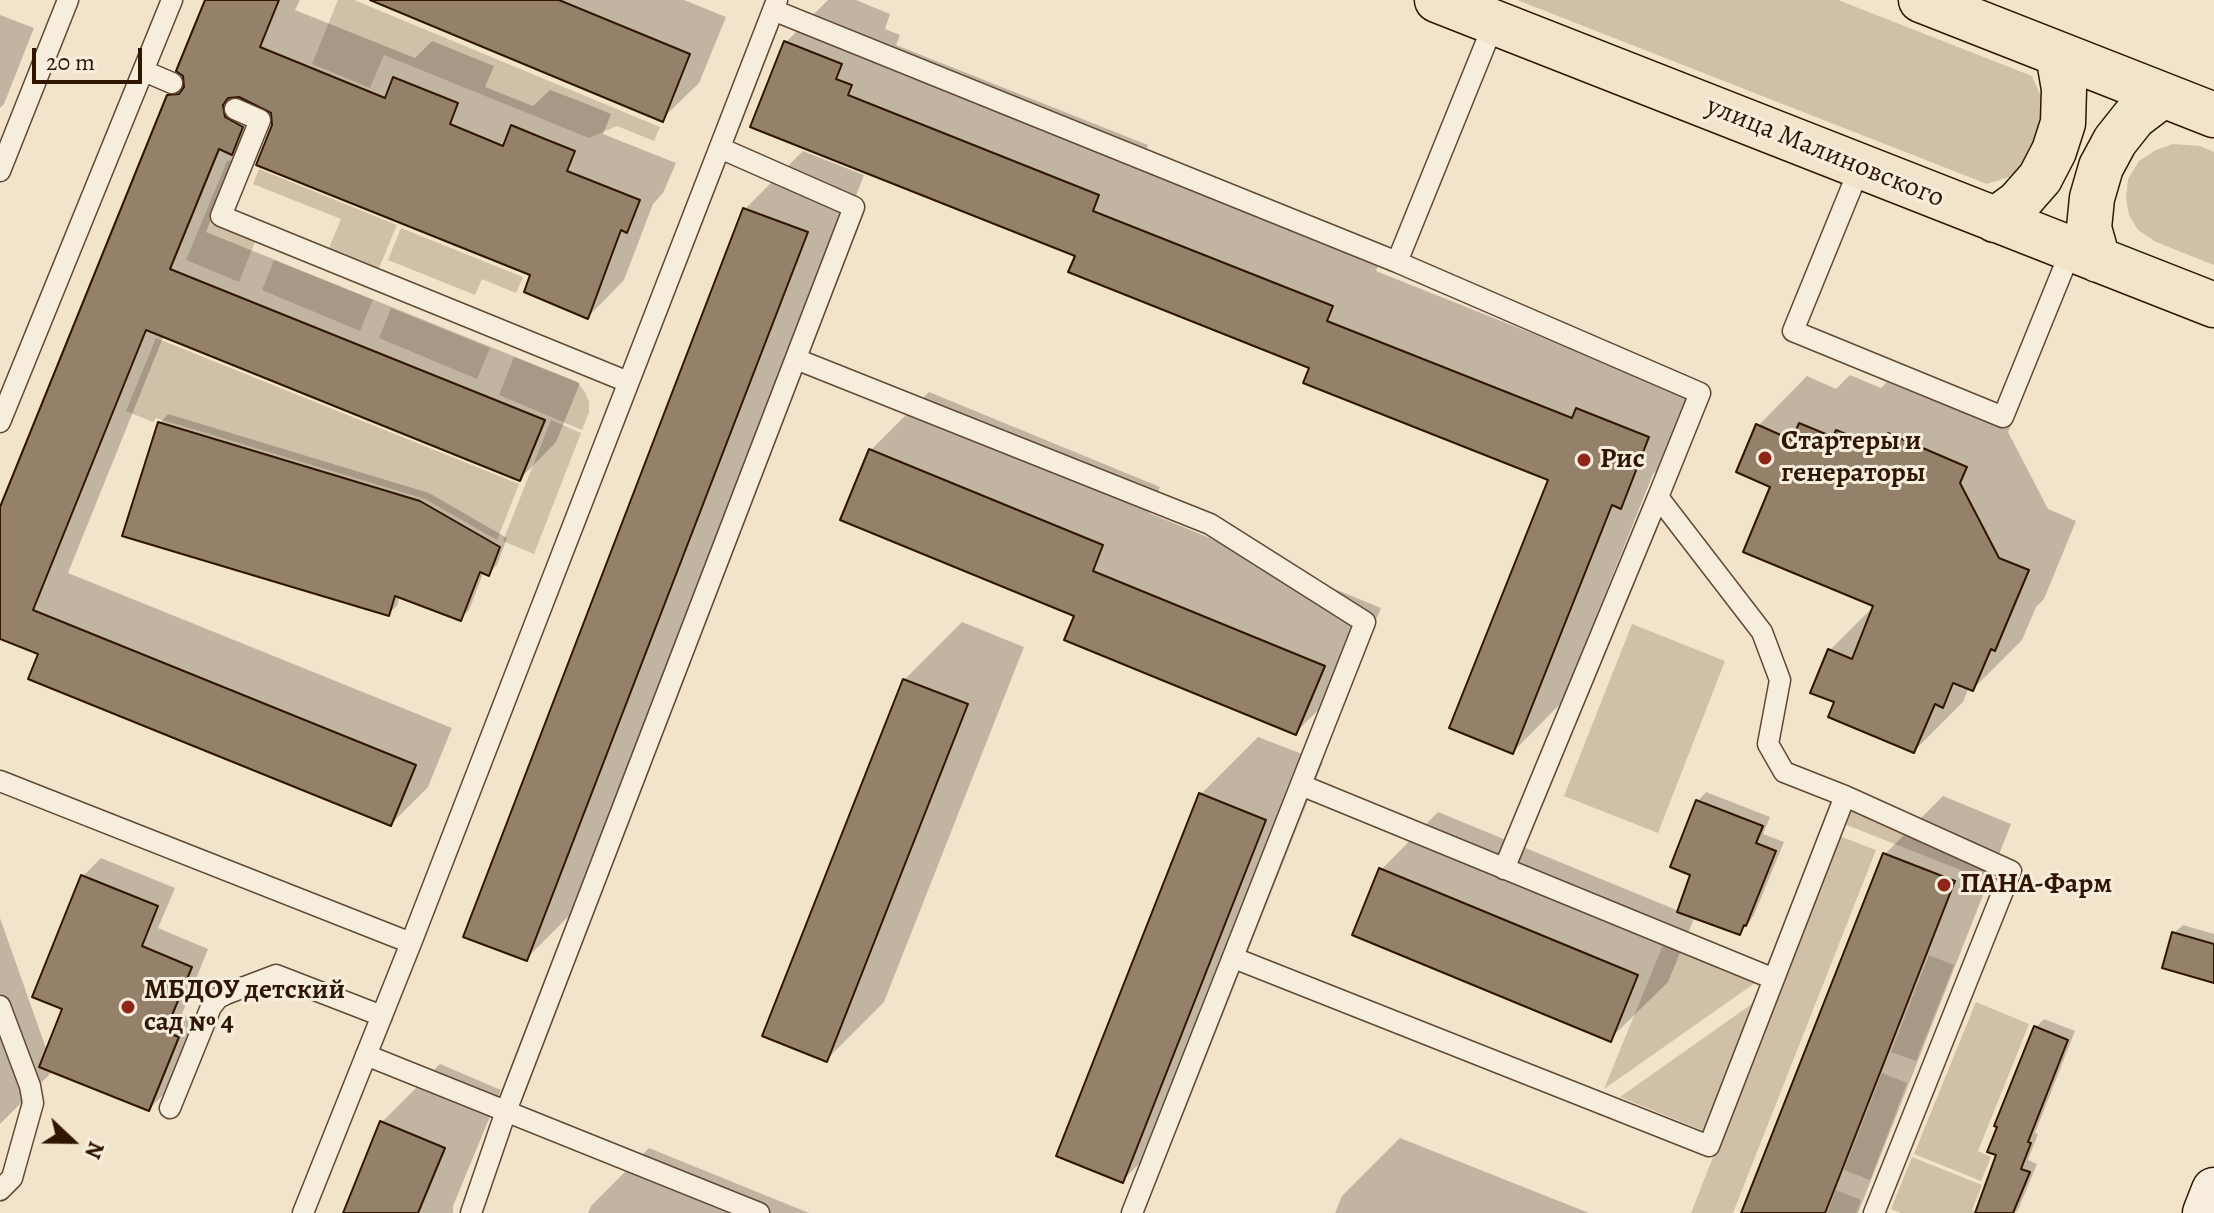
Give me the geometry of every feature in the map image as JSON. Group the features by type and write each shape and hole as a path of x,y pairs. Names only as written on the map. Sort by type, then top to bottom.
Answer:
{"highway":[{"name":"улица Малиновского","path":"1437,0 2214,305"},
{"path":"1921,0 2214,115"},
{"path":"1995,220 2018,203 2040,178 2054,151 2063,123 2064,89 2058,54"},
{"path":"2085,255 2092,198 2101,167 2115,141 2134,117 2163,95"}],"main road":[{"path":"2205,1213 2214,1190"}],"lane":[{"path":"0,171 68,0"},
{"path":"0,422 172,0"},
{"path":"303,1213 775,5 1397,262 1700,393 1504,869"},
{"path":"1397,262 1494,23"},
{"path":"144,71 172,83"},
{"path":"235,109 260,120 221,216 628,382"},
{"path":"471,1213 506,1111 854,207 720,148"},
{"path":"1860,167 1793,331 2003,417 2085,255"},
{"path":"796,359 1210,524 1365,622 1132,1213"},
{"path":"1658,497 1762,632 1780,680 1768,744 1784,772 2011,871 1874,1213"},
{"path":"0,781 411,943"},
{"path":"1301,785 1774,979"},
{"path":"1234,958 1709,1146 1845,796"},
{"path":"170,1108 211,1007 226,994 276,975 382,1016"},
{"path":"0,1006 30,1086 33,1103 12,1178 0,1190"},
{"path":"366,1055 759,1213"}],"shaded area":[{"path":"338,0 354,0 660,127 654,141 617,126 589,138 384,55 370,88 312,64"},
{"path":"1517,0 1838,0 2032,76 2041,96 2044,115 2039,143 2025,163 2009,177 1987,184"},
{"path":"2173,144 2200,146 2214,152 2214,265 2156,242 2138,230 2129,215 2126,198 2128,179 2139,161"},
{"path":"237,160 211,224 255,242 239,282 186,260 227,161"},
{"path":"259,169 397,225 379,268 329,248 341,219 253,184"},
{"path":"401,228 523,277 516,293 482,279 475,295 388,260"},
{"path":"274,260 373,300 360,331 262,290"},
{"path":"391,308 490,348 477,379 379,338"},
{"path":"156,338 519,484 497,540 425,499 156,418 153,422 126,411"},
{"path":"514,357 577,382 589,402 589,412 582,430 499,395"},
{"path":"551,420 581,433 534,554 503,541"},
{"path":"1632,624 1725,661 1658,833 1564,796"},
{"path":"1850,807 1985,868 1981,878 1844,824"},
{"path":"1839,836 1876,850 1733,1213 1691,1213"},
{"path":"1663,945 1755,983 1604,1089"},
{"path":"1929,955 1954,965 1916,1061 1891,1052"},
{"path":"1756,1001 1704,1131 1620,1097"},
{"path":"1976,1002 2029,1024 1978,1151 1991,1157 1981,1181 1914,1154"},
{"path":"1882,1073 1907,1083 1870,1180 1844,1170"},
{"path":"1912,1157 1982,1185 1972,1210 1978,1213 1901,1213 1891,1209"},
{"path":"1836,1190 1861,1200 1856,1213 1827,1213"}],"building":[{"path":"205,0 279,0 260,47 385,98 393,77 458,103 450,124 503,146 511,125 575,151 567,171 640,200 627,233 621,230 588,319 524,292 530,275 256,165 272,125 271,113 239,97 228,98 223,105 225,117 243,127 232,155 219,149 170,269 545,420 520,481 146,330 33,610 416,765 391,826 28,679 38,654 0,639 0,507 167,95 179,94 184,87 183,76 176,71"},
{"path":"370,0 559,0 690,54 663,122"},
{"path":"784,41 842,64 836,79 852,85 848,95 1099,195 1093,211 1333,306 1327,321 1572,418 1576,408 1649,437 1621,509 1612,505 1513,754 1449,728 1548,480 1303,383 1309,368 1068,272 1075,256 750,127"},
{"path":"743,208 808,232 527,961 463,937"},
{"path":"158,422 420,501 500,547 489,576 480,572 461,621 395,596 389,616 122,536"},
{"path":"1799,423 1833,437 1836,430 1882,449 1888,433 1967,467 1960,483 1999,558 2029,570 1995,651 1991,649 1973,691 1953,683 1943,708 1935,704 1914,753 1828,717 1834,702 1810,693 1828,649 1852,659 1873,606 1743,552 1770,487 1736,472 1756,424 1792,440"},
{"path":"869,449 1103,545 1093,571 1325,666 1296,735 1064,640 1074,616 840,520"},
{"path":"903,679 968,704 827,1062 762,1036"},
{"path":"1199,793 1266,820 1123,1183 1056,1156"},
{"path":"1696,800 1763,826 1756,843 1776,851 1740,935 1677,912 1690,875 1670,867"},
{"path":"1883,853 1955,881 1825,1213 1741,1213"},
{"path":"1379,868 1638,975 1611,1042 1352,935"},
{"path":"81,875 158,906 142,946 192,967 165,1032 179,1037 149,1111 39,1067 62,1009 32,997"},
{"path":"2172,932 2214,944 2214,983 2162,968"},
{"path":"2034,1026 2068,1040 2028,1142 2031,1143 2021,1169 2030,1172 2013,1213 1975,1213 1996,1155 1987,1152 1997,1127 1994,1126"},
{"path":"380,1121 445,1148 418,1213 343,1213"}],"place":[{"name":"Стартеры и генераторы","path":"1765,458"},
{"name":"Рис","path":"1584,460"},
{"name":"ПАНА-Фарм","path":"1944,885"},
{"name":"МБДОУ детский сад № 4","path":"128,1007"}]}
